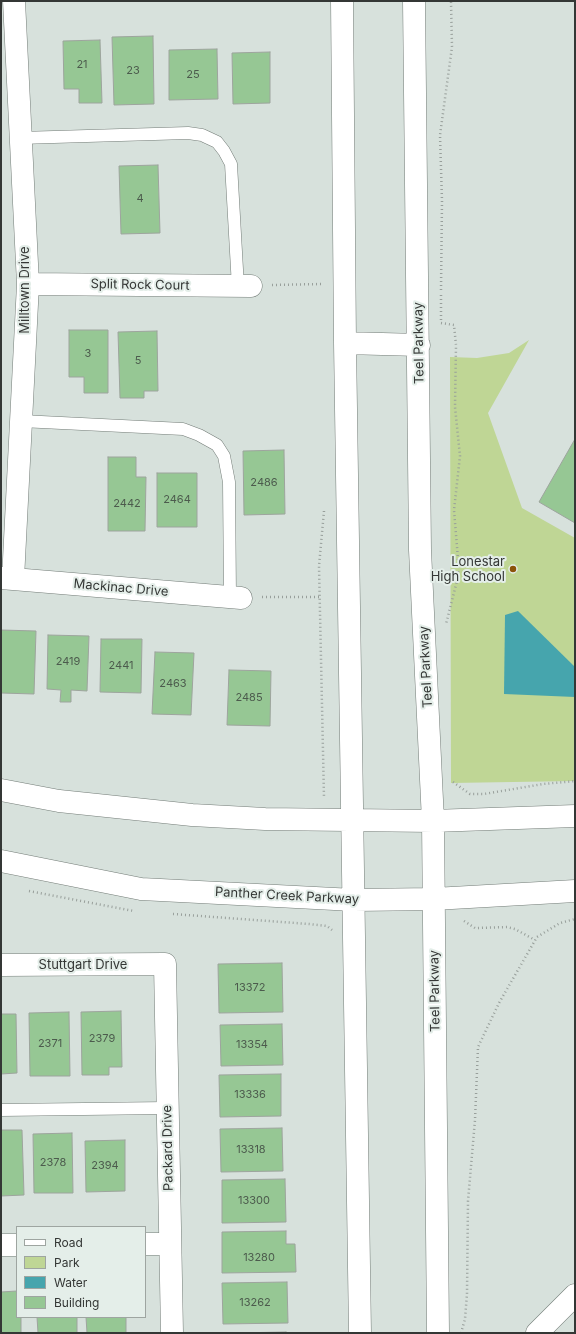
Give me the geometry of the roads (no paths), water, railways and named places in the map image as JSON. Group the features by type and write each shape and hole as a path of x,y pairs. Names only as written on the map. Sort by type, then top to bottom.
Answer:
{"main road":[{"name":"Milltown Drive","path":"7,578 21,421 28,284 14,1"},
{"path":"342,1 345,343 360,1333"},
{"name":"Teel Parkway","path":"414,1 419,345 420,550 433,821 438,1333"},
{"name":"Split Rock Court","path":"28,284 244,286"},
{"path":"345,343 419,345"},
{"name":"Mackinac Drive","path":"7,578 235,597"},
{"path":"1,790 59,801 192,815 265,819 433,821 575,816"},
{"name":"Panther Creek Parkway","path":"1,860 141,889 354,900 434,899 575,891"},
{"name":"Stuttgart Drive","path":"1,965 165,964"},
{"name":"Packard Drive","path":"165,964 172,1333"},
{"path":"146,1244 170,1244"},
{"path":"1,1245 16,1245"},
{"path":"537,1333 575,1295"}],"lane":[{"path":"20,138 188,133 202,136 217,142 231,164 244,286"},
{"path":"21,421 183,429 199,435 217,445 224,456 229,482 235,597"},
{"path":"1,1110 167,1108"}],"water":[{"path":"518,611 575,667 575,697 504,694 505,615"}],"place":[{"name":"Lonestar High School","path":"513,569"}]}
